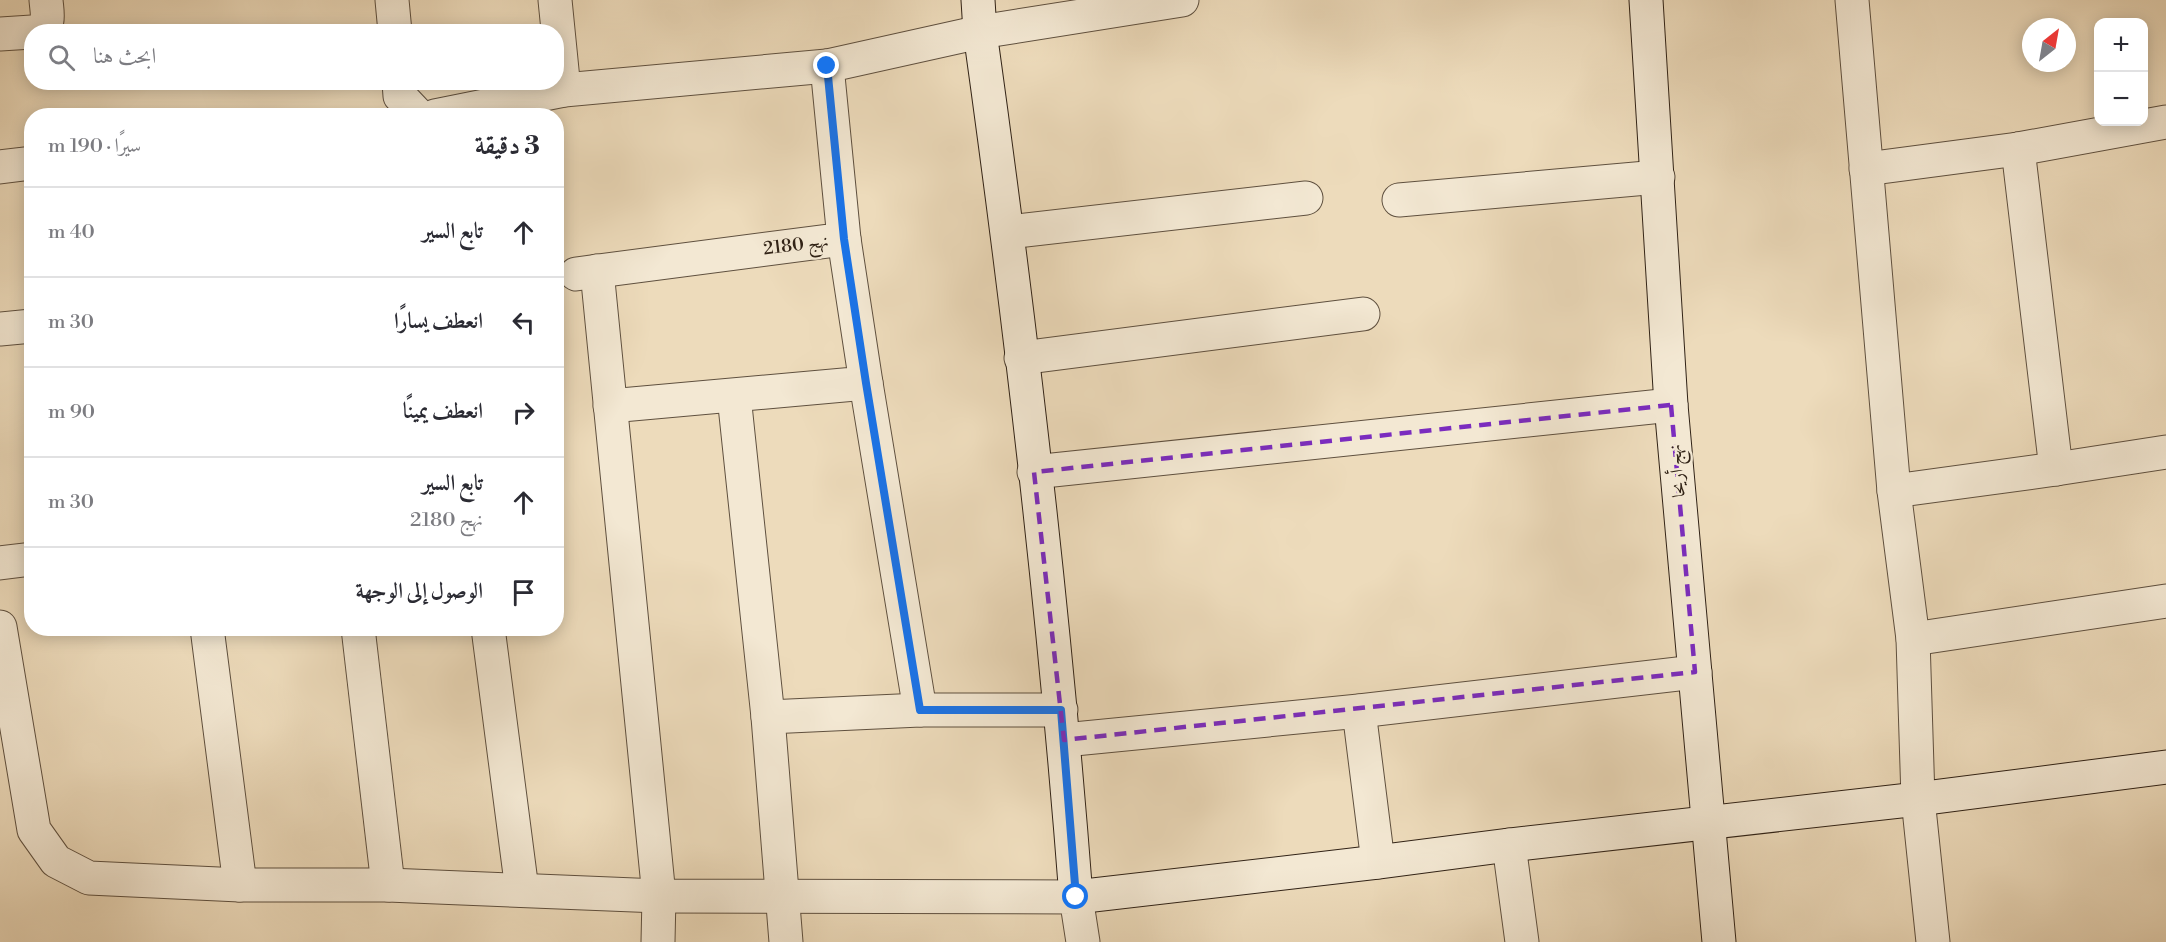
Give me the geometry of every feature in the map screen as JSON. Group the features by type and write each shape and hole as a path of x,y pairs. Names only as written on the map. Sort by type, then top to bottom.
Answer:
{"street":[{"path":"46,0 46,24"},
{"path":"392,0 394,24"},
{"path":"555,0 557,24"},
{"path":"978,0 980,32 1008,232 1063,725 1076,897 1083,942"},
{"path":"475,108 564,90 827,66 980,32 1182,0"},
{"name":"نهج أريحا","path":"1646,0 1671,405 1719,942"},
{"path":"1852,0 1894,491 1913,639 1918,799 1933,942"},
{"path":"0,34 24,32"},
{"name":"نهج 2180","path":"610,406 586,272 844,239 827,66"},
{"path":"400,90 400,96 411,108"},
{"path":"1866,169 2018,149 2166,122"},
{"path":"2018,149 2056,470"},
{"path":"0,167 24,164"},
{"path":"1399,200 1658,177"},
{"path":"1008,232 1306,198"},
{"path":"844,239 920,710"},
{"path":"1022,358 1363,314"},
{"path":"0,329 24,327"},
{"path":"658,942 659,896 610,406 866,383"},
{"path":"734,396 768,717 786,942"},
{"path":"1034,472 1671,405"},
{"path":"1894,491 2056,470 2166,452"},
{"path":"0,563 24,561"},
{"path":"1913,639 2166,601"},
{"path":"0,627 34,830 56,861 89,878 240,885 388,885 659,896 1076,897 1918,799 2166,766"},
{"path":"208,636 240,885"},
{"path":"359,636 388,885"},
{"path":"489,636 522,890"},
{"path":"768,717 920,710 1063,725 1359,711 1695,672"},
{"path":"1359,711 1378,862"},
{"path":"1509,845 1522,942"}],"highlighted area":[{"path":"1671,405 1695,672 1064,740 1034,472"}],"route":[{"path":"827,66 844,239 920,710 1061,710 1076,897"}]}
